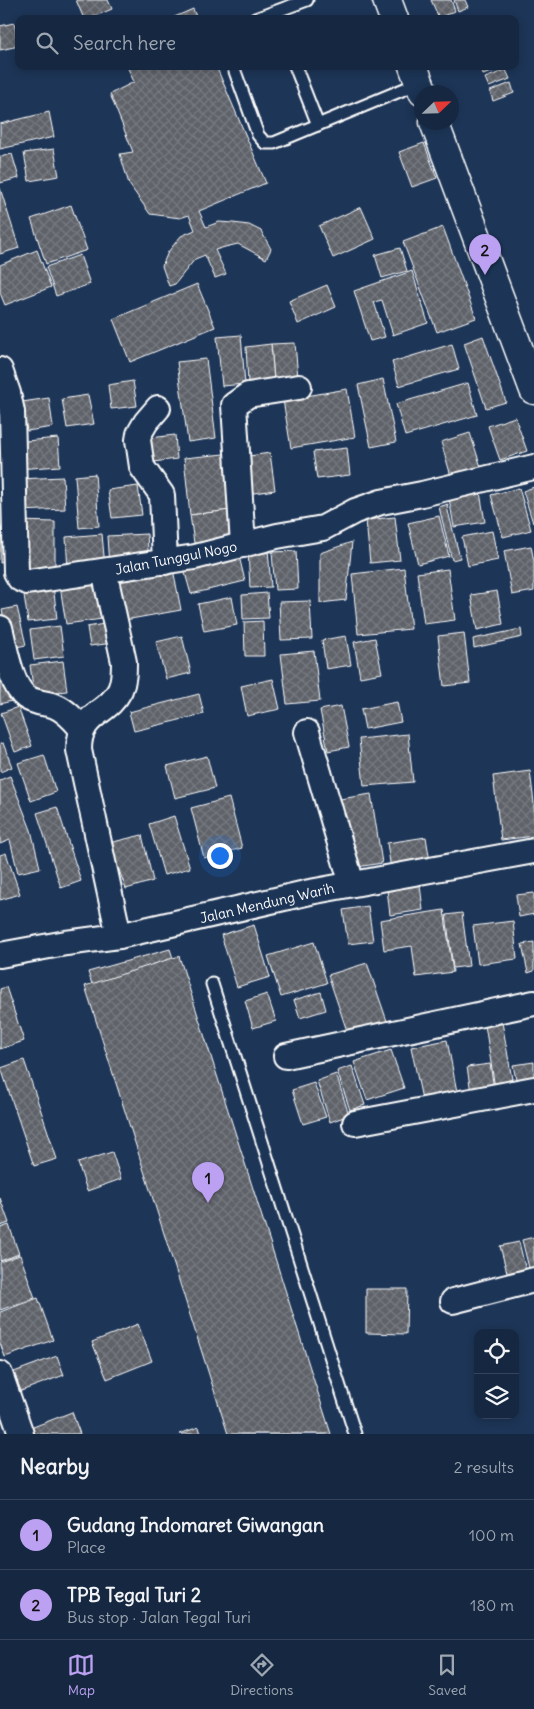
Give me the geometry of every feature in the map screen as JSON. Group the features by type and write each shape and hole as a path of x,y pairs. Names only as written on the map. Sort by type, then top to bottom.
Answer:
{"main road":[{"path":"387,0 393,15"},
{"path":"437,130 534,390"}],"street":[{"name":"Jalan Tunggul Nogo","path":"0,370 10,403 8,580 20,579 27,582 194,557 277,536 323,528 354,511 381,502 422,494 534,466"},
{"path":"243,545 234,405 248,395 299,387"},
{"path":"158,408 146,422 139,434 138,440 142,467 162,495 165,562"},
{"path":"104,571 124,662 124,674 121,688 115,698 90,719 82,729 79,738 79,750 119,936"},
{"path":"0,628 15,684 21,693 27,698 55,706 62,710 82,729"},
{"path":"307,732 352,884"},
{"name":"Jalan Mendung Warih","path":"0,955 119,936 352,884 534,851"},
{"path":"286,1056 534,1004"},
{"path":"355,1123 534,1089"},
{"path":"453,1301 534,1280"},
{"path":"0,1374 21,1434"}],"lane":[{"path":"278,15 307,0"},
{"path":"234,70 258,135 264,143 274,143 419,81"},
{"path":"297,70 318,124"},
{"path":"212,984 355,1434"}],"building":[{"path":"76,0 108,0 112,9 98,15 82,15"},
{"path":"431,0 451,0 455,11 446,15 438,15"},
{"path":"454,0 465,0 468,7 458,11"},
{"path":"193,9 195,15 179,15"},
{"path":"14,23 15,47 0,50 0,26"},
{"path":"129,70 218,70 266,183 199,211 206,227 219,222 233,223 249,225 261,231 271,249 266,259 238,244 225,247 215,250 226,274 215,278 205,255 195,259 175,284 169,286 162,266 168,252 181,236 195,230 189,215 180,218 150,214 129,184 120,154 133,152 110,94 134,82"},
{"path":"481,70 496,70 483,75"},
{"path":"506,70 510,79 489,87 485,78"},
{"path":"511,83 514,93 493,101 490,91"},
{"path":"49,112 54,137 0,149 0,124"},
{"path":"424,143 437,178 412,187 399,152"},
{"path":"54,149 59,176 29,181 24,153"},
{"path":"12,154 19,178 0,183 0,157"},
{"path":"0,188 19,248 0,254"},
{"path":"71,205 87,250 46,264 31,219"},
{"path":"361,207 375,239 333,258 319,226"},
{"path":"443,227 476,318 437,332 403,242"},
{"path":"400,248 407,271 382,278 375,255"},
{"path":"37,250 51,287 5,305 0,293 0,265"},
{"path":"80,255 90,284 56,296 46,267"},
{"path":"412,271 428,323 393,335 382,300 374,302 385,337 370,341 354,291"},
{"path":"197,284 215,327 130,362 113,319"},
{"path":"327,285 336,307 298,324 289,301"},
{"path":"241,335 245,384 222,386 217,337"},
{"path":"483,336 506,402 486,408 464,343"},
{"path":"295,343 298,378 274,381 271,344"},
{"path":"271,344 274,381 248,383 246,347"},
{"path":"452,344 459,369 399,386 392,362"},
{"path":"206,359 216,438 188,442 177,362"},
{"path":"383,379 396,442 371,447 358,385"},
{"path":"133,381 137,406 111,409 108,385"},
{"path":"468,383 477,415 405,436 396,404"},
{"path":"347,389 355,437 291,448 283,400"},
{"path":"88,395 94,424 67,428 62,399"},
{"path":"49,398 53,427 27,431 22,402"},
{"path":"515,417 527,451 500,460 488,426"},
{"path":"470,433 481,467 451,476 441,442"},
{"path":"175,435 177,459 153,462 150,438"},
{"path":"58,438 60,466 17,469 15,442"},
{"path":"347,448 350,475 317,479 313,452"},
{"path":"270,453 275,490 247,494 242,457"},
{"path":"224,454 231,510 190,515 184,458"},
{"path":"95,474 99,526 79,528 75,476"},
{"path":"63,477 65,509 20,511 18,479"},
{"path":"138,486 142,515 112,518 108,490"},
{"path":"534,487 534,523 533,523 523,491"},
{"path":"519,488 531,530 503,537 491,495"},
{"path":"480,492 485,522 454,527 449,498"},
{"path":"448,504 447,507 460,558 452,560 439,507"},
{"path":"231,510 234,539 194,543 190,515"},
{"path":"439,516 449,556 418,564 408,523"},
{"path":"395,517 400,560 370,563 366,520"},
{"path":"19,521 55,522 55,571 19,571"},
{"path":"7,526 12,561 0,563 0,527"},
{"path":"492,531 498,560 468,566 462,537"},
{"path":"102,534 105,567 68,571 66,537"},
{"path":"147,534 149,564 109,566 107,536"},
{"path":"352,542 346,600 320,603 320,553"},
{"path":"531,546 534,562 534,591 512,595 504,551"},
{"path":"268,549 271,587 250,588 248,550"},
{"path":"296,551 298,589 275,590 272,552"},
{"path":"238,552 245,581 191,594 183,566"},
{"path":"404,568 411,629 358,634 352,574"},
{"path":"173,569 181,610 125,620 117,580"},
{"path":"448,569 455,620 424,624 417,573"},
{"path":"96,581 102,619 66,624 60,586"},
{"path":"53,584 57,619 28,622 23,588"},
{"path":"497,591 503,624 477,630 471,595"},
{"path":"267,593 269,618 243,619 242,595"},
{"path":"232,597 237,625 204,631 198,604"},
{"path":"310,601 312,639 281,640 279,602"},
{"path":"17,607 26,645 11,648 2,610"},
{"path":"263,621 264,656 245,656 244,622"},
{"path":"110,623 113,643 90,646 87,627"},
{"path":"60,626 64,656 34,660 30,630"},
{"path":"521,629 522,637 474,648 473,639"},
{"path":"464,633 470,683 444,686 438,636"},
{"path":"182,636 191,673 166,679 156,642"},
{"path":"346,636 351,665 326,669 322,640"},
{"path":"375,638 382,673 360,677 354,642"},
{"path":"0,649 15,700 0,704"},
{"path":"314,651 320,701 287,704 281,654"},
{"path":"63,661 67,691 34,694 30,665"},
{"path":"273,679 280,709 247,716 241,686"},
{"path":"199,694 204,714 134,731 129,712"},
{"path":"397,702 401,722 365,729 361,709"},
{"path":"341,706 349,747 328,751 320,710"},
{"path":"18,707 32,746 15,752 1,713"},
{"path":"408,734 413,782 364,786 359,739"},
{"path":"3,743 12,767 0,772 0,744"},
{"path":"44,755 56,792 31,801 18,763"},
{"path":"207,756 215,788 175,798 167,766"},
{"path":"530,771 534,803 534,836 501,840 493,776"},
{"path":"10,776 31,830 40,868 18,873 10,840 0,844 0,780"},
{"path":"371,794 382,863 351,868 340,799"},
{"path":"229,798 242,848 204,858 191,808"},
{"path":"57,807 81,881 61,888 37,813"},
{"path":"174,816 190,868 164,875 149,824"},
{"path":"142,835 153,881 126,889 109,843"},
{"path":"426,837 430,862 391,869 387,843"},
{"path":"6,853 20,894 0,900 0,855"},
{"path":"420,885 423,910 390,915 387,889"},
{"path":"534,893 534,914 519,917 516,895"},
{"path":"368,906 373,941 348,944 343,910"},
{"path":"444,910 453,972 416,977 412,946 384,950 380,920"},
{"path":"462,913 469,966 453,968 446,915"},
{"path":"513,921 517,959 478,964 473,926"},
{"path":"254,925 270,977 237,987 221,935"},
{"path":"314,942 327,983 281,997 268,956"},
{"path":"534,942 534,971 528,973 522,944"},
{"path":"170,949 327,1434 240,1434 88,972"},
{"path":"179,956 331,1434 228,1434 85,986"},
{"path":"367,963 387,1021 348,1034 328,975"},
{"path":"6,987 24,1041 0,1049 0,989"},
{"path":"321,992 326,1010 300,1018 294,1000"},
{"path":"267,994 276,1021 253,1028 245,1001"},
{"path":"502,1022 513,1085 495,1088 485,1025"},
{"path":"447,1040 458,1097 423,1104 411,1047"},
{"path":"391,1050 404,1088 367,1100 354,1062"},
{"path":"24,1060 57,1159 34,1166 1,1068"},
{"path":"534,1062 534,1081 517,1084 513,1065"},
{"path":"490,1064 494,1088 471,1092 467,1067"},
{"path":"352,1066 365,1105 350,1110 337,1071"},
{"path":"336,1074 349,1115 330,1122 317,1081"},
{"path":"314,1083 326,1117 303,1124 292,1090"},
{"path":"112,1152 121,1179 87,1191 78,1163"},
{"path":"0,1198 9,1223 0,1226"},
{"path":"9,1225 19,1254 0,1261 0,1228"},
{"path":"534,1237 534,1275 531,1276 522,1240"},
{"path":"519,1242 527,1275 509,1280 500,1246"},
{"path":"20,1255 35,1298 0,1310 0,1262"},
{"path":"366,1289 407,1289 406,1334 366,1333"},
{"path":"38,1298 53,1340 5,1357 0,1343 0,1312"},
{"path":"138,1324 152,1361 107,1379 92,1342"},
{"path":"57,1356 64,1375 21,1391 14,1372"},
{"path":"72,1412 80,1434 30,1434 28,1429"},
{"path":"199,1427 201,1434 179,1434"}],"place":[{"name":"TPB Tegal Turi 2","path":"485,275"},
{"name":"Gudang Indomaret Giwangan","path":"208,1203"}]}
